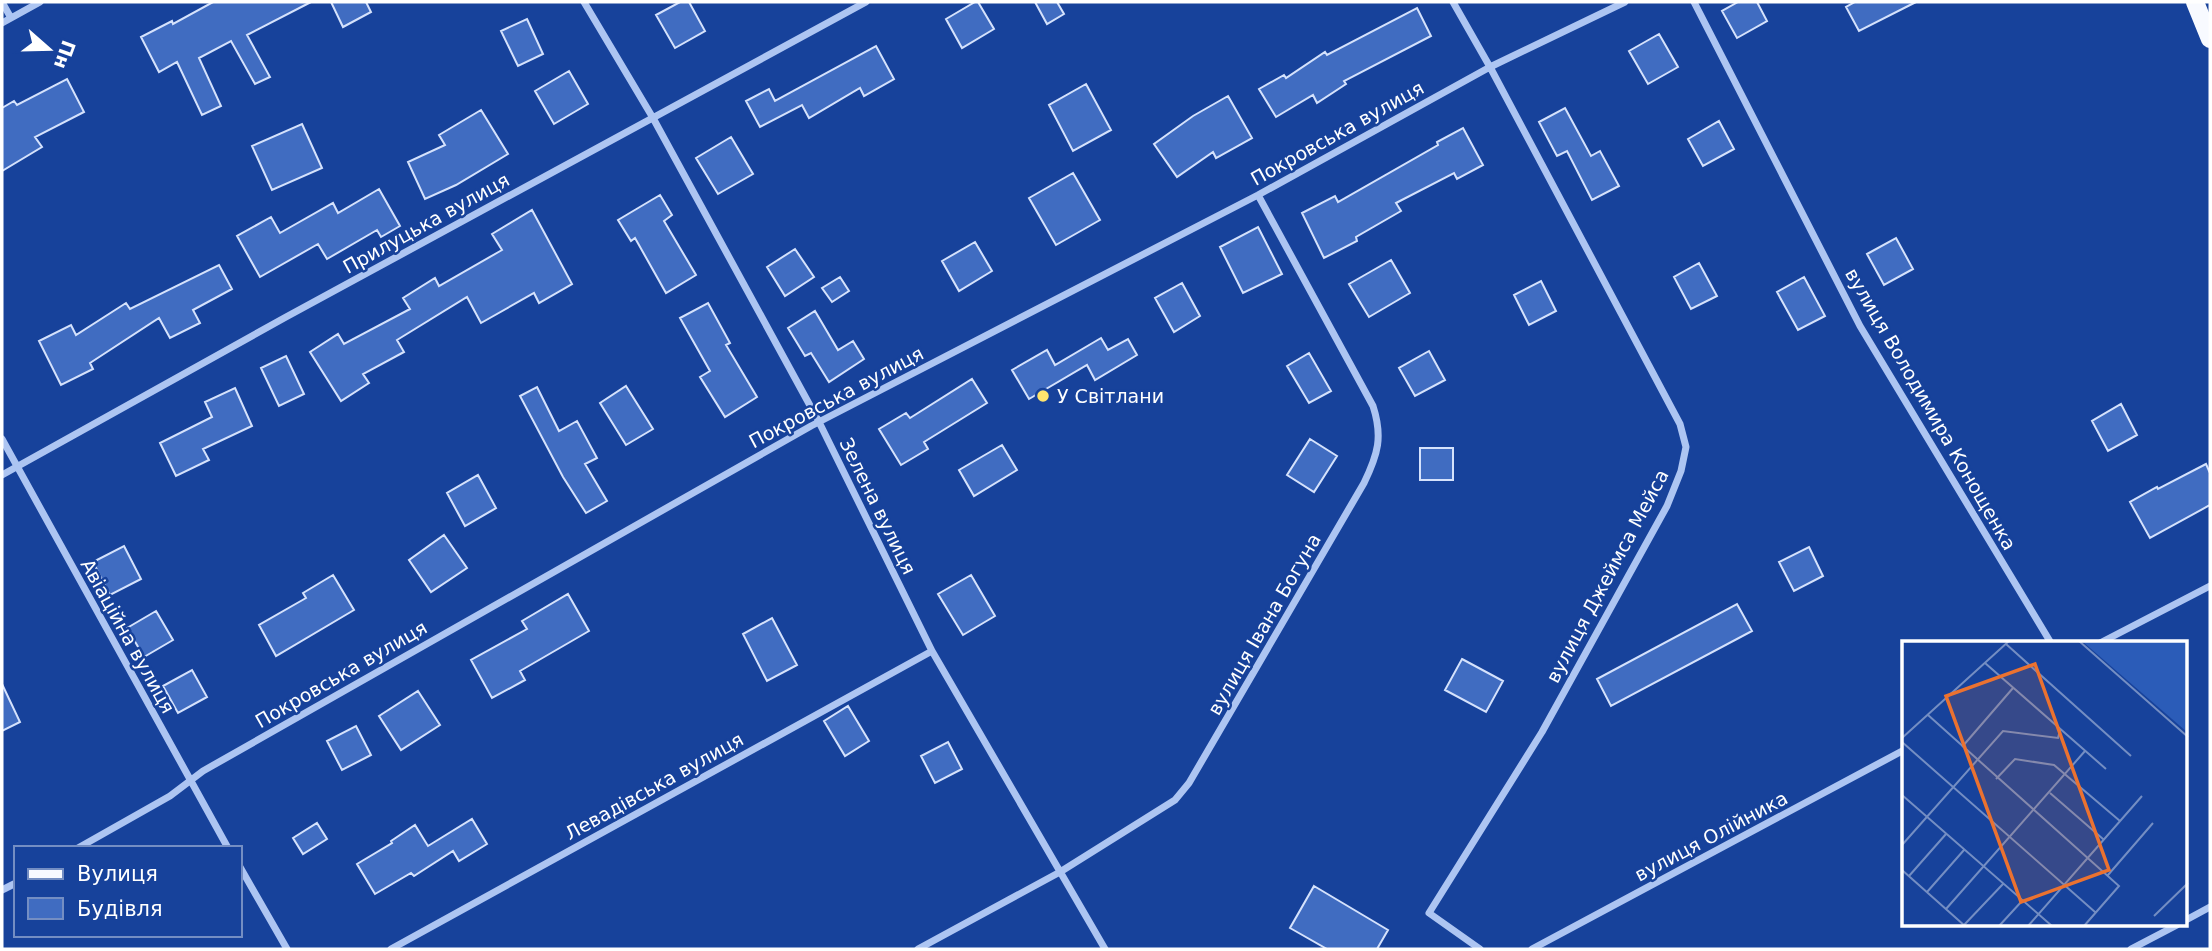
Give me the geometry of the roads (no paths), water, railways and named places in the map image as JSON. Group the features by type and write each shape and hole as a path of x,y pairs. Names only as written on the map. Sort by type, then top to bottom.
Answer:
{"main road":[{"path":"2195,2 2210,39"}],"street":[{"path":"2,2 11,18"},
{"path":"2,23 40,2"},
{"name":"Зелена вулиця","path":"584,2 653,118 819,422 932,651 1105,949"},
{"name":"Прилуцька вулиця","path":"2,475 286,317 866,2"},
{"name":"вулиця Джеймса Мейса","path":"1453,2 1680,424 1686,447 1681,471 1667,506 1542,732 1429,913 1480,949"},
{"name":"Покровська вулиця","path":"82,846 170,796 203,771 819,422 1258,195 1490,67 1625,2"},
{"name":"вулиця Володимира Конощенка","path":"1694,2 1860,326 2050,641"},
{"name":"вулиця Івана Богуна","path":"918,949 1060,872 1175,800 1189,783 1374,463 1379,443 1379,424 1373,406 1258,195"},
{"name":"Авіаційна вулиця","path":"2,439 227,846"},
{"path":"2105,641 2210,586"},
{"name":"Левадівська вулиця","path":"391,949 932,651"},
{"name":"вулиця Олійника","path":"1532,949 1902,751"},
{"path":"242,870 288,949"},
{"path":"2188,919 2210,907"},
{"path":"2131,949 2175,926"}],"place":[{"name":"У Світлани","path":"1043,396"}]}
